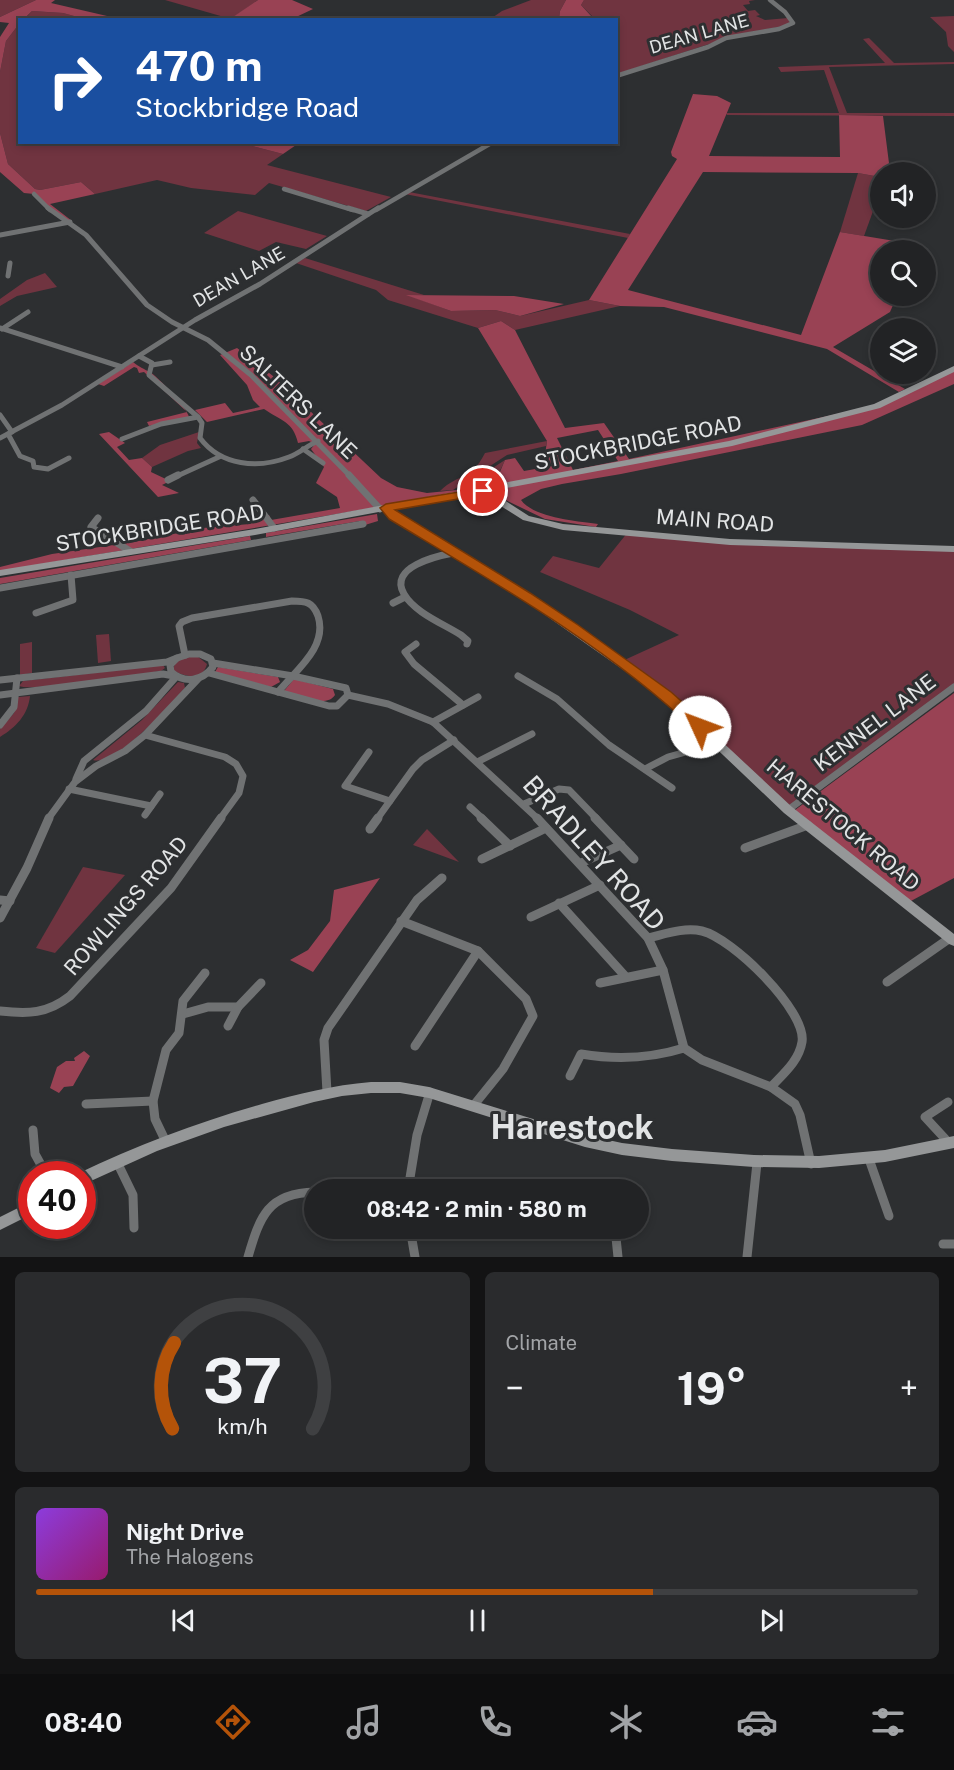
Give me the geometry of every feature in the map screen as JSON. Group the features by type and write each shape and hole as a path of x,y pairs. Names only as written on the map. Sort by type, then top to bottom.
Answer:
{"street":[{"name":"DEAN LANE","path":"618,75 708,47 726,38 779,29 793,23 785,12 770,0"},
{"name":"DEAN LANE","path":"0,438 62,405 183,328 260,284 368,214 490,144"},
{"path":"284,189 368,214"},
{"name":"SALTERS LANE","path":"34,194 48,208 86,235 147,305 183,328 208,340 251,375 383,509"},
{"path":"0,235 70,222"},
{"path":"0,270 9,270"},
{"path":"1,328 28,312"},
{"path":"1,328 122,367"},
{"path":"139,356 149,360 152,365 149,375 198,417 202,423 200,438 210,452 219,458 243,463 272,462 287,458 318,441"},
{"path":"152,365 170,362"},
{"name":"STOCKBRIDGE ROAD","path":"0,573 130,551 257,537 274,528 483,491 740,441 877,406 954,369"},
{"path":"163,386 174,383"},
{"path":"183,402 191,399"},
{"path":"0,415 20,456 33,461 34,467 38,469 54,467 69,458"},
{"path":"122,439 161,424 198,417"},
{"path":"303,449 323,463"},
{"path":"168,480 219,458"},
{"name":"MAIN ROAD","path":"483,491 526,518 560,526 730,542 954,549"},
{"path":"251,498 274,528"},
{"name":"HARESTOCK ROAD","path":"383,509 525,596 666,695 788,810 952,939"},
{"path":"98,518 92,527 130,551"},
{"path":"0,588 257,537 359,523"},
{"path":"453,553 419,563 406,571 402,580 405,597 457,632 468,641 467,644"},
{"path":"36,613 42,607 69,603 73,600 71,575"},
{"path":"393,603 405,597"},
{"path":"182,656 179,626 182,622 192,618 297,600 306,601 314,606 322,629 321,636 318,644 278,692"},
{"path":"416,644 405,652 414,664 463,705"},
{"path":"175,677 170,665 182,656"},
{"path":"0,680 167,662 182,656 206,656 213,663 342,686 349,691 348,695 337,705 329,705 209,673"},
{"path":"72,785 96,766 125,751 145,735 198,679 209,673 213,663"},
{"path":"0,695 164,674 198,679"},
{"path":"518,676 557,699 582,725 669,784"},
{"path":"0,918 27,868 45,823 72,785 84,761 146,711 175,677"},
{"path":"0,724 8,718 14,707 17,678"},
{"name":"KENNEL LANE","path":"788,810 954,687"},
{"name":"BRADLEY ROAD","path":"348,695 388,704 434,722 524,804 648,938 663,970 684,1048"},
{"path":"434,722 478,697"},
{"path":"547,702 557,699"},
{"path":"479,761 532,734"},
{"name":"ROWLINGS ROAD","path":"0,1011 38,1014 58,1006 70,996 171,888 239,793 243,776 236,764 225,757 145,735"},
{"path":"370,829 417,764 454,740"},
{"path":"645,769 668,758 718,743"},
{"path":"369,752 345,786 390,801"},
{"path":"84,761 96,766"},
{"path":"72,785 151,806"},
{"path":"524,804 559,789 569,790 634,859"},
{"path":"145,815 160,794"},
{"path":"470,807 510,846"},
{"path":"745,848 807,825"},
{"path":"482,860 546,828"},
{"path":"580,863 621,845"},
{"path":"327,1092 324,1040 328,1028 401,921 417,900 442,878"},
{"path":"531,917 600,885"},
{"path":"0,900 10,901"},
{"path":"559,903 625,976"},
{"path":"401,921 478,951 526,999 531,1007 533,1016 503,1069 474,1105"},
{"path":"648,938 686,930 704,931 717,936 758,973 794,1013 800,1024 802,1043 792,1063 771,1087"},
{"path":"888,977 952,939"},
{"path":"415,1046 478,951"},
{"path":"600,982 663,970"},
{"path":"166,1142 155,1119 153,1101 166,1050 179,1033 183,1001 205,973"},
{"path":"228,1026 238,1007 261,983"},
{"path":"183,1014 208,1007 238,1007"},
{"path":"570,1076 581,1054 634,1060 684,1048 711,1064 771,1087 784,1094 795,1104 800,1115 811,1164"},
{"path":"96,1172 166,1142 228,1120 327,1092 383,1086 430,1092 588,1142 667,1155 758,1163 811,1164 869,1159 952,1142"},
{"path":"410,1179 417,1135 430,1092"},
{"path":"86,1104 153,1101"},
{"path":"948,1102 925,1117 952,1142"},
{"path":"33,1130 35,1154 39,1161"},
{"path":"869,1159 889,1216"},
{"path":"117,1162 133,1195 134,1228"},
{"path":"747,1257 758,1163"},
{"path":"248,1257 262,1215 273,1204 296,1193 304,1193"},
{"path":"0,1224 18,1214"},
{"path":"412,1239 415,1257"},
{"path":"616,1239 618,1257"},
{"path":"943,1244 954,1244"}],"shaded area":[{"path":"0,0 36,0 0,17"},
{"path":"36,0 55,0 51,3 116,18 81,18 63,13 32,11 25,18 18,18 18,25 6,41 0,72 0,37 9,23 0,22 0,17"},
{"path":"165,0 258,0 232,18"},
{"path":"258,0 292,0 313,9 294,18 231,18"},
{"path":"531,0 566,0 559,18 492,18 502,11"},
{"path":"566,0 584,0 581,5 592,17 559,18"},
{"path":"584,0 755,0 743,5 748,11 755,10 760,15 756,16 765,20 788,18 790,23 785,26 740,34 618,74 618,18 582,18 592,16 581,5"},
{"path":"32,11 63,13 81,18 26,18"},
{"path":"954,16 954,52 948,46 946,32 930,17"},
{"path":"18,25 18,144 245,144 283,154 267,165 391,197 366,211 269,183 255,195 191,188 157,180 95,194 81,182 35,189 8,164 0,133 0,72 6,41"},
{"path":"869,38 894,63 954,62 954,64 829,67 847,113 954,113 954,116 727,115 726,113 839,113 824,70 781,72 778,67 885,63 863,39"},
{"path":"693,94 717,96 731,103 709,156 840,157 839,115 883,116 889,162 870,162 870,175 858,173 703,172 628,290 801,335 840,232 889,240 870,240 870,306 893,306 890,312 880,318 870,318 870,324 833,347 870,369 870,375 827,349 664,307 620,306 589,300 677,159 672,156 671,152"},
{"path":"0,133 8,164 35,189 81,182 95,194 50,204 72,221 70,222 48,208 34,194 24,193 0,172"},
{"path":"245,144 298,144 283,154"},
{"path":"858,173 870,175 870,220 864,236 840,232"},
{"path":"409,192 630,234 628,238 405,194"},
{"path":"238,211 327,236 306,249 276,242 259,251 204,233"},
{"path":"305,258 424,295 408,295 451,311 495,310 520,316 589,300 620,306 515,330 501,321 478,328 388,300 376,290 296,263"},
{"path":"45,273 57,287 17,296 0,306 0,299 27,280"},
{"path":"406,295 514,296 564,304 520,316 495,310 451,311"},
{"path":"501,321 515,330 565,428 604,423 629,459 874,406 920,384 936,384 936,377 954,368 954,384 862,425 562,484 541,489 521,500 527,506 546,515 598,524 596,527 545,519 501,498 496,487 0,571 0,567 52,554 134,542 203,528 250,524 259,516 269,515 271,520 340,508 337,497 316,483 324,467 311,449 315,444 309,441 298,443 293,430 286,422 264,409 207,422 195,410 225,403 233,413 260,407 253,400 247,385 220,355 237,348 273,376 381,478 397,487 427,493 486,487 496,481 505,460 515,458 524,471 552,466 545,455 547,441 478,328","holes":["598,430 618,461 573,470 557,438"]},
{"path":"133,362 159,380 186,411 144,372 139,373 134,367 104,386 98,384"},
{"path":"886,384 896,384 905,389 899,392"},
{"path":"187,412 189,417 149,426 147,422"},
{"path":"109,432 125,443 117,447 129,460 142,458 152,467 151,472 170,481 162,485 179,493 158,497 99,434"},
{"path":"199,432 197,443 201,448 188,451 152,467 142,458 160,445"},
{"path":"547,441 546,446 507,455 453,490 440,491 474,469 485,453"},
{"path":"505,460 497,476 489,484 460,489"},
{"path":"377,514 378,521 365,525 360,521 266,537 266,533"},
{"path":"628,532 730,542 954,551 954,685 792,807 620,662 679,635 630,610 540,572 553,556 599,568"},
{"path":"250,536 251,540 0,584 0,578"},
{"path":"109,634 111,661 98,663 96,635"},
{"path":"32,642 32,673 20,675 20,644"},
{"path":"197,656 207,664 202,673 188,676 173,670 175,663 183,658"},
{"path":"163,665 165,668 161,671 110,679 44,687 19,686 23,681"},
{"path":"218,667 278,677 280,682 271,687 215,672"},
{"path":"294,679 333,689 335,695 331,699 319,701 284,691"},
{"path":"178,682 184,683 185,688 142,733 115,754 103,760 93,760 142,720"},
{"path":"954,693 954,878 909,902 795,810"},
{"path":"30,696 27,709 20,720 0,737 0,729 14,713 18,697"},
{"path":"427,829 459,862 413,845"},
{"path":"83,867 125,875 55,953 36,948"},
{"path":"380,878 313,972 290,960 308,950 330,921 334,890"},
{"path":"84,1051 90,1056 73,1086 64,1087 59,1093 50,1088 57,1067 66,1061 75,1061 74,1058"}],"district":[{"name":"Harestock","path":"572,1127"}],"route":[{"path":"483,491 386,508 394,516 573,628 666,695 700,727"}]}
